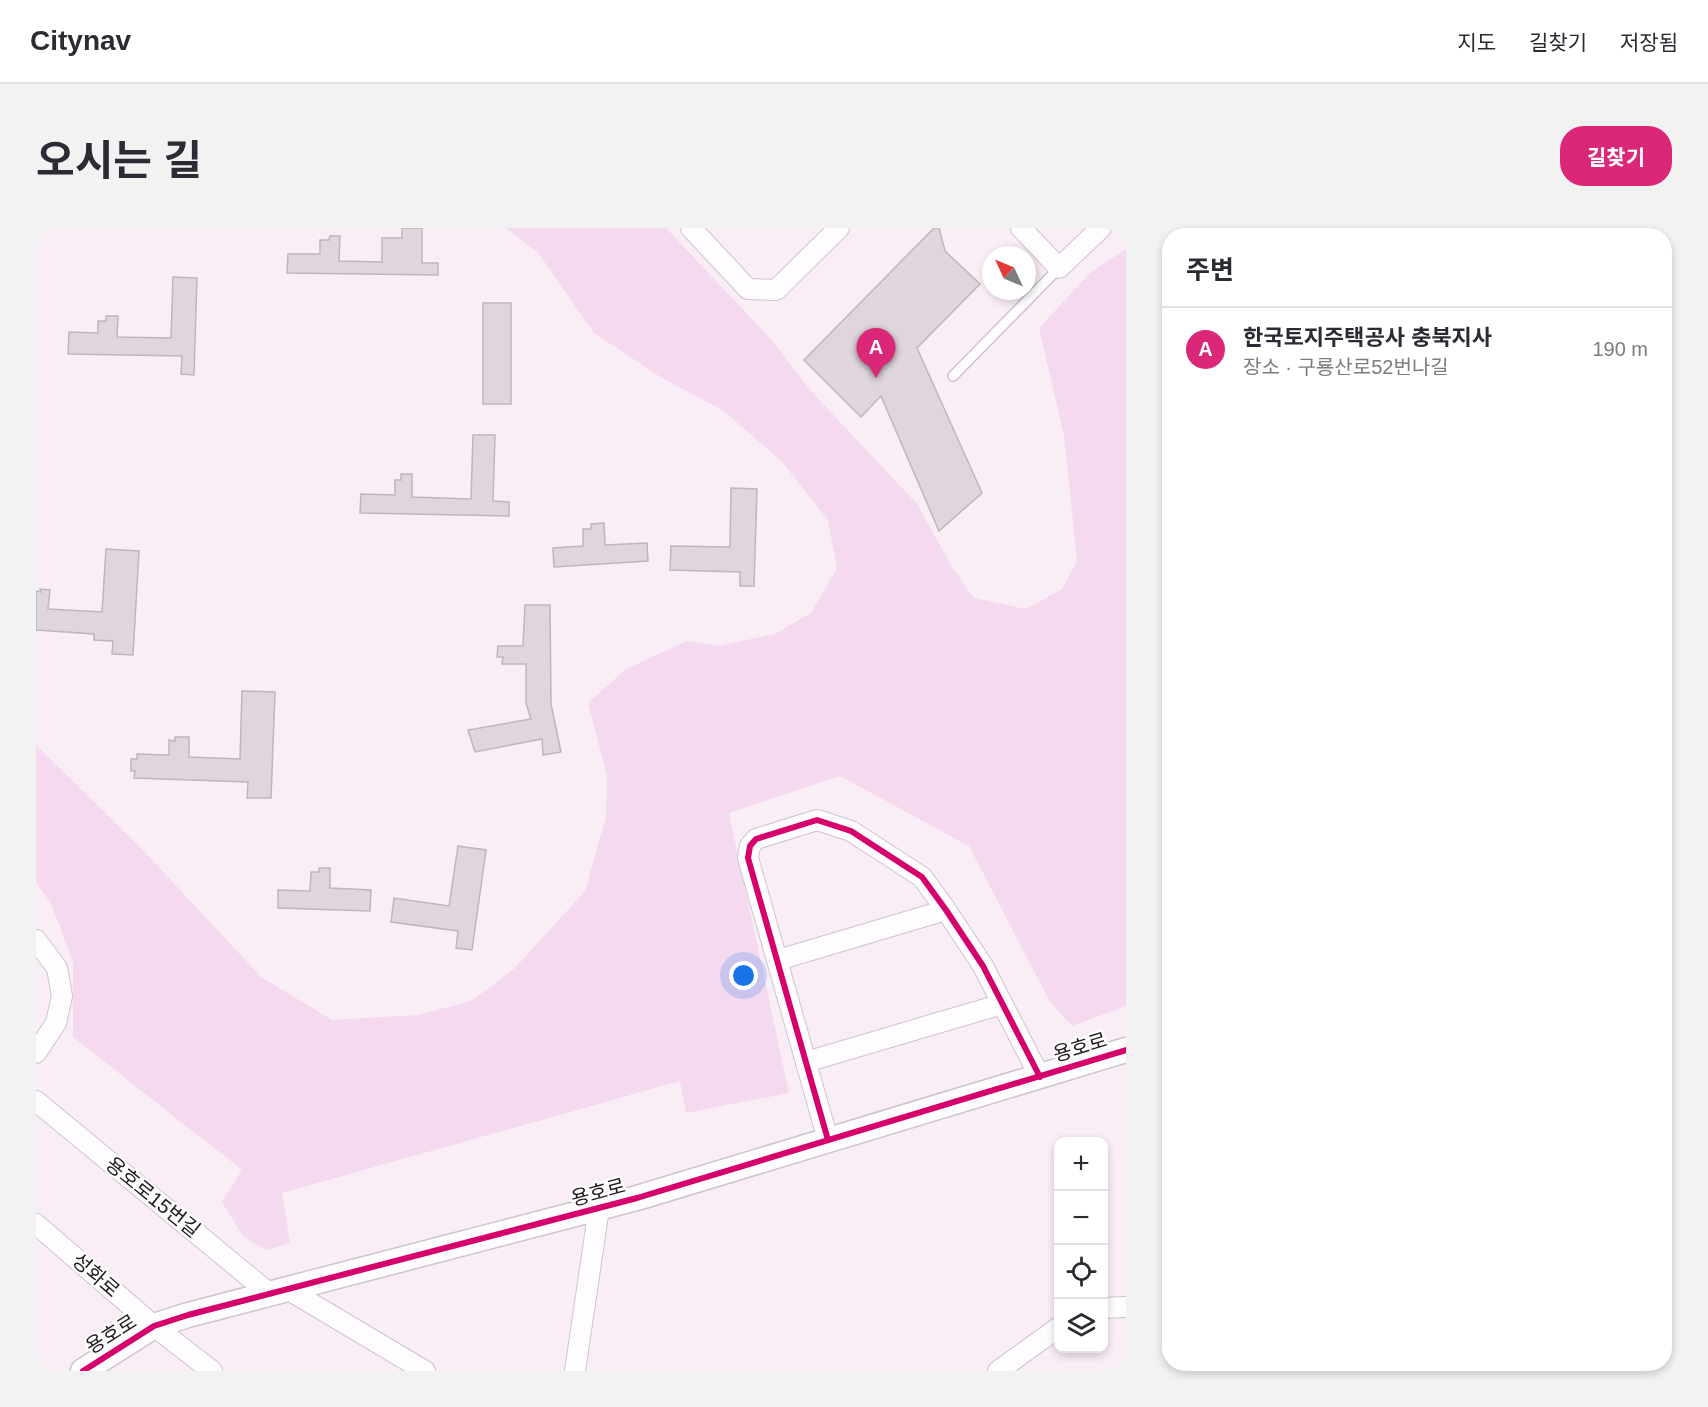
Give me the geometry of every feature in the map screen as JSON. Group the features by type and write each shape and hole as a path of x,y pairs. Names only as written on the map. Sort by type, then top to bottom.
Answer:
{"street":[{"path":"691,228 748,289 776,290 838,228"},
{"path":"1021,228 1059,268 1101,228"},
{"path":"828,1140 748,858 750,846 756,839 817,820 851,831 922,877 983,966 1040,1077"},
{"path":"778,960 946,910"},
{"path":"36,940 57,968 62,996 56,1023 36,1053"},
{"path":"806,1062 1002,1004"},
{"name":"용호로","path":"83,1371 154,1326 599,1208 1126,1050"},
{"name":"용호로15번길","path":"36,1101 279,1291 424,1371"},
{"path":"575,1371 599,1208"},
{"name":"성화로","path":"36,1224 154,1326 212,1371"},
{"path":"1108,1308 1126,1307"},
{"path":"998,1371 1054,1331"}],"lane":[{"path":"953,376 1059,268"}],"shaded area":[{"path":"506,228 666,228 769,337 811,391 917,504 952,567 974,598 1026,609 1062,589 1077,561 1064,435 1039,328 1090,273 1126,249 1126,1006 1072,1026 1050,1002 969,846 840,776 729,813 789,1093 686,1113 680,1081 282,1193 290,1243 266,1250 243,1236 222,1202 242,1170 73,1037 73,962 51,903 36,883 36,745 143,850 261,977 332,1020 418,1015 471,1001 515,968 585,891 606,817 607,776 588,703 626,669 687,641 719,646 775,634 811,613 837,568 828,520 782,462 724,411 662,378 594,333 539,254"}],"building":[{"path":"402,228 422,228 422,263 438,263 438,275 287,273 288,254 320,254 320,240 329,240 330,236 340,236 339,261 382,262 382,238 402,238"},
{"path":"934,228 939,228 945,251 980,284 917,348 982,493 939,531 881,396 861,417 804,360"},
{"path":"173,277 197,278 194,375 181,374 182,356 68,354 69,332 98,333 98,321 106,321 106,316 118,316 117,337 171,338"},
{"path":"483,303 511,303 511,404 483,404"},
{"path":"473,435 495,435 493,501 509,502 509,516 360,513 361,494 395,495 395,480 401,480 401,474 412,474 412,497 471,499"},
{"path":"731,488 757,489 754,586 740,586 740,572 670,570 671,546 730,547"},
{"path":"604,523 605,545 647,543 648,561 554,567 553,548 583,546 583,529 591,529 591,524"},
{"path":"106,549 139,551 133,655 112,654 113,641 94,640 94,634 36,630 36,591 41,592 40,589 50,590 48,609 102,612"},
{"path":"525,605 550,605 551,704 561,752 543,755 542,739 475,752 468,730 531,719 526,703 526,664 502,664 503,657 497,657 498,646 523,646"},
{"path":"242,691 275,692 271,798 247,798 248,782 134,778 135,771 131,771 131,759 137,759 137,754 169,755 169,740 175,741 175,737 189,737 189,757 240,759"},
{"path":"458,846 486,850 472,950 456,948 458,931 391,922 394,898 449,906"},
{"path":"319,868 330,868 330,888 371,890 370,911 278,908 278,890 310,891 311,872 319,872"}],"cycle path":[{"path":"828,1140 748,858 750,846 756,839 817,820 851,831 922,877 983,966 1040,1077"},
{"path":"83,1371 154,1326 188,1315 637,1198 1126,1050"}],"place":[{"name":"한국토지주택공사 충북지사","path":"876,378"}]}
